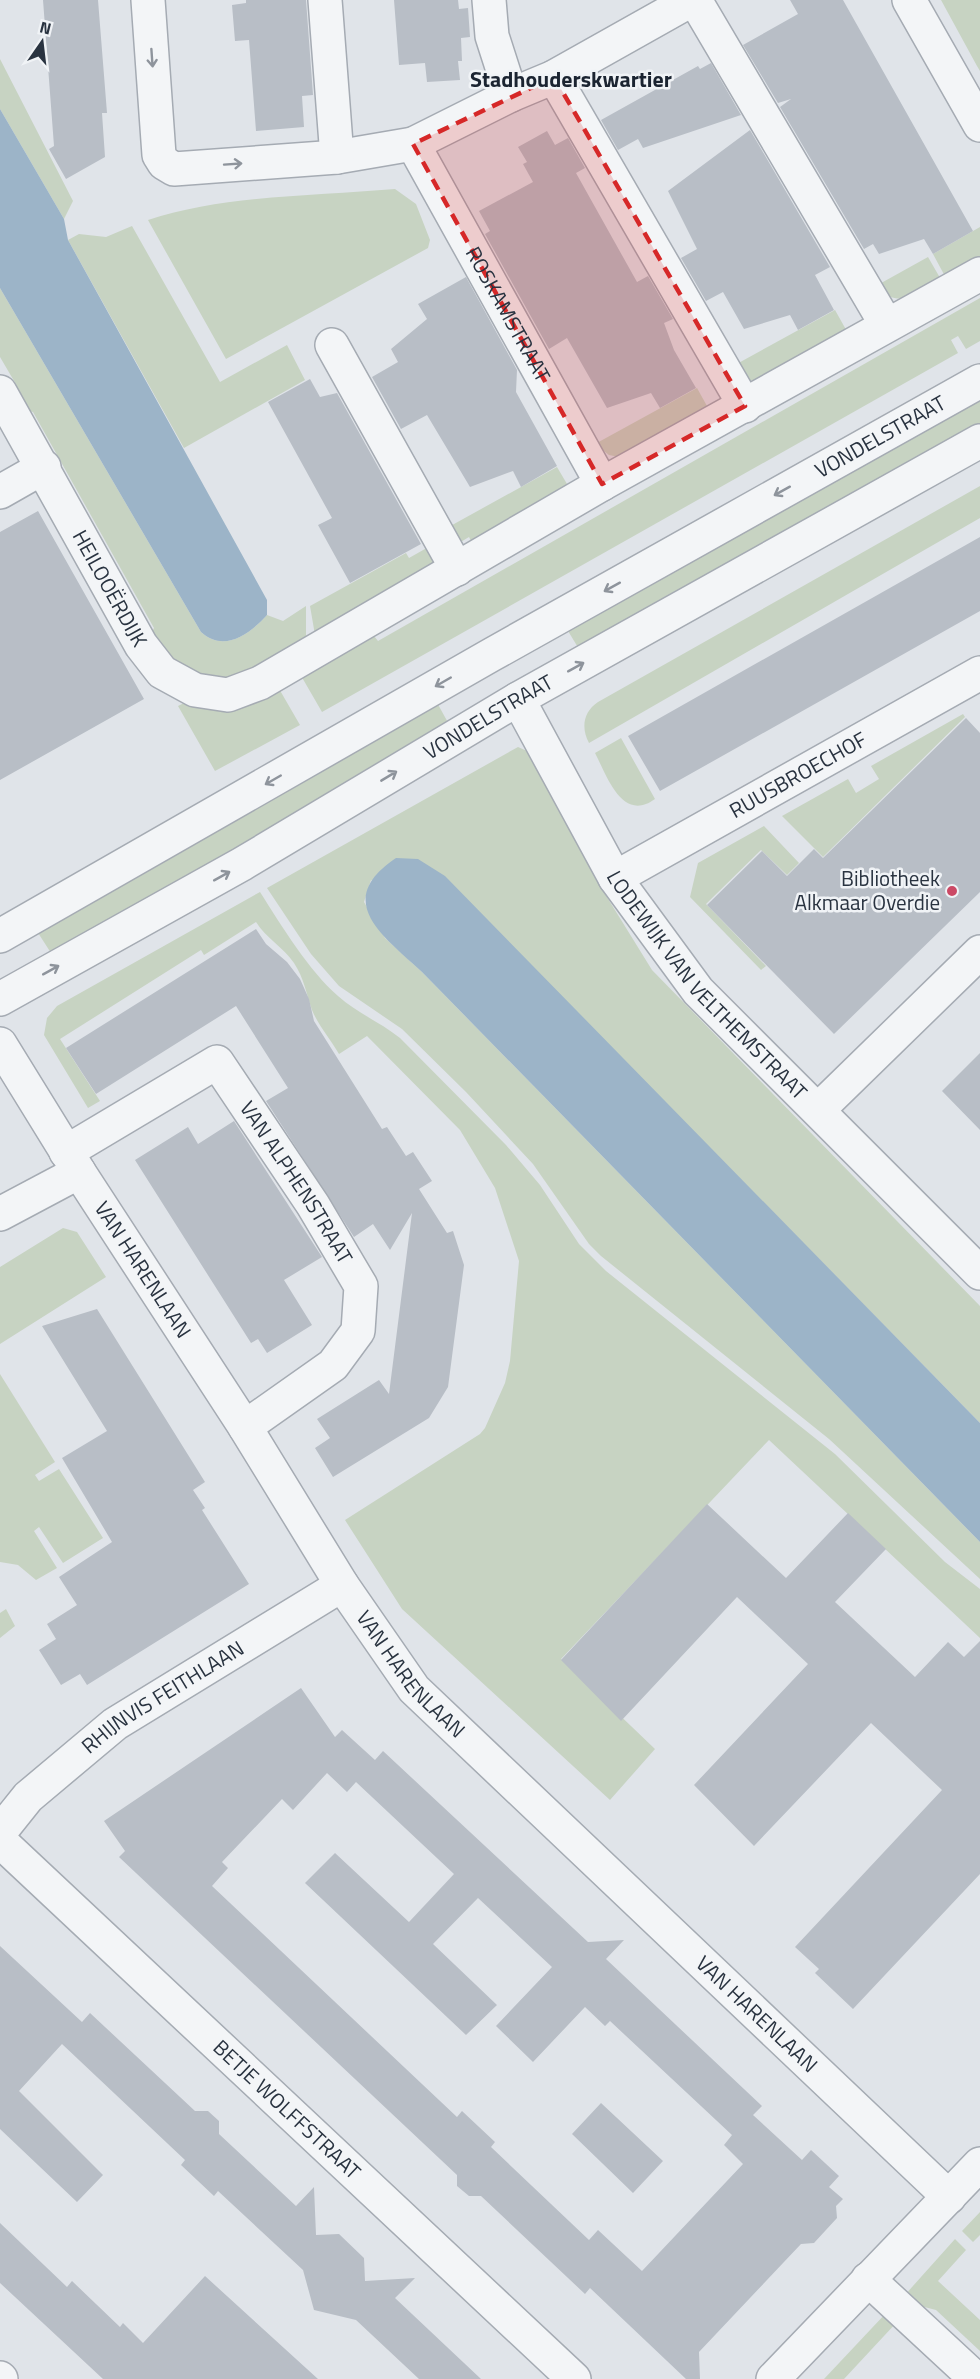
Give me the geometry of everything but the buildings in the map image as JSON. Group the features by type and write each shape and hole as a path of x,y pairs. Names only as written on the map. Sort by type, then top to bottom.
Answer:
{"street":[{"path":"148,0 159,155 164,163 174,169 338,157 413,144 511,95 554,78 657,9 693,0 886,324"},
{"path":"325,0 338,157"},
{"path":"489,0 492,36 511,95"},
{"path":"909,0 980,125"},
{"path":"554,78 745,406"},
{"name":"ROSKAMSTRAAT","path":"413,144 602,484"},
{"path":"332,345 457,570 602,484 745,406 886,324 980,274"},
{"name":"VONDELSTRAAT","path":"0,936 491,655 980,381"},
{"name":"HEILOOËRDIJK","path":"0,392 44,467 141,645 162,672 195,690 228,695 260,683 457,570"},
{"name":"VONDELSTRAAT","path":"0,999 242,864 518,699 980,441"},
{"path":"0,492 44,467"},
{"name":"LODEWIJK VAN VELTHEMSTRAAT","path":"491,655 518,699 615,878 698,991 819,1109 980,1273"},
{"name":"RUUSBROECHOF","path":"615,878 980,673"},
{"path":"819,1109 980,952"},
{"name":"VAN HARENLAAN","path":"0,1044 73,1162 245,1427 342,1585 414,1689 949,2197"},
{"name":"VAN ALPHENSTRAAT","path":"73,1162 217,1062 313,1205 361,1286 358,1331 333,1365 245,1427"},
{"path":"0,1214 73,1162"},
{"name":"RHIJNVIS FEITHLAAN","path":"0,1832 28,1797 116,1724 342,1585"},
{"name":"BETJE WOLFFSTRAAT","path":"0,1841 574,2379"},
{"path":"773,2379 980,2164"},
{"path":"868,2279 976,2379"}],"highlighted area":[{"path":"554,77 745,406 602,484 413,144"}],"green space":[{"path":"941,0 980,0 980,71 977,66"},
{"path":"0,59 73,201 64,219 0,109"},
{"path":"395,189 416,204 430,240 428,248 226,359 148,220 177,212 238,201"},
{"path":"132,226 220,382 287,345 305,380 184,448 68,240 79,234 106,237"},
{"path":"980,227 980,262 947,280 933,254"},
{"path":"928,257 943,283 908,298 900,299 884,294 874,287"},
{"path":"0,288 201,632 219,641 228,641 253,629 267,615 283,621 306,606 306,641 238,682 183,676 148,640 154,628 33,412 20,409 13,398 17,386 0,357"},
{"path":"980,298 980,341 966,349 958,336 951,340 958,353 322,712 300,674 374,636 378,641"},
{"path":"835,310 849,335 758,383 745,378 733,366"},
{"path":"697,388 707,406 703,412 619,457 609,455 595,444"},
{"path":"980,391 980,429 582,654 565,626"},
{"path":"557,467 570,489 473,545 469,537 454,546 445,529"},
{"path":"980,486 980,518 589,743 584,726 586,715 598,702"},
{"path":"432,545 442,564 315,635 310,606 406,553 409,558"},
{"path":"278,687 300,725 215,771 178,706 194,698"},
{"path":"435,699 451,728 51,953 33,925"},
{"path":"963,714 965,717 823,857 782,816 848,779 856,793 879,779 871,766"},
{"path":"621,738 655,799 643,805 633,805 617,794 595,753"},
{"path":"518,747 527,751 597,881 652,970 980,1306 980,1423 656,1093 371,880 364,902 385,938 422,972 980,1542 980,1579 829,1439 601,1256 589,1244 533,1164 466,1092 402,1029 339,986 311,954 267,888"},
{"path":"764,826 799,863 787,875 761,850 706,904 766,966 761,970 690,897 698,863"},
{"path":"260,892 296,947 327,986 353,1007 400,1038 506,1145 540,1185 579,1244 606,1271 835,1454 945,1562 980,1589 980,1638 769,1440 561,1659 655,1749 610,1800 402,1609 345,1520 480,1434 485,1428 505,1383 510,1361 519,1261 495,1188 460,1130 367,1036 339,1054 312,1010 303,980 294,963 256,922 204,955 201,950 60,1039 100,1101 88,1108 44,1035 47,1018 57,1006"},
{"path":"63,1228 77,1232 106,1277 0,1344 0,1267"},
{"path":"0,1374 55,1462 35,1475 39,1481 59,1469 103,1538 63,1563 39,1527 34,1531 57,1568 36,1580 18,1565 0,1562"},
{"path":"6,1609 15,1626 0,1638 0,1613"},
{"path":"980,2212 980,2235 973,2242 962,2231"},
{"path":"955,2239 966,2250 938,2281 980,2320 980,2351 936,2310 913,2304 904,2296"},
{"path":"887,2312 897,2322 844,2379 824,2379"}],"water":[{"path":"0,109 64,219 68,240 267,600 267,615 245,634 228,641 219,641 201,632 0,288"},
{"path":"396,858 418,859 445,876 980,1423 980,1542 380,931 370,918 366,903 368,889 377,874"}],"place":[{"name":"Bibliotheek Alkmaar Overdie","path":"952,891"}],"district":[{"name":"Stadhouderskwartier","path":"571,79"}]}
